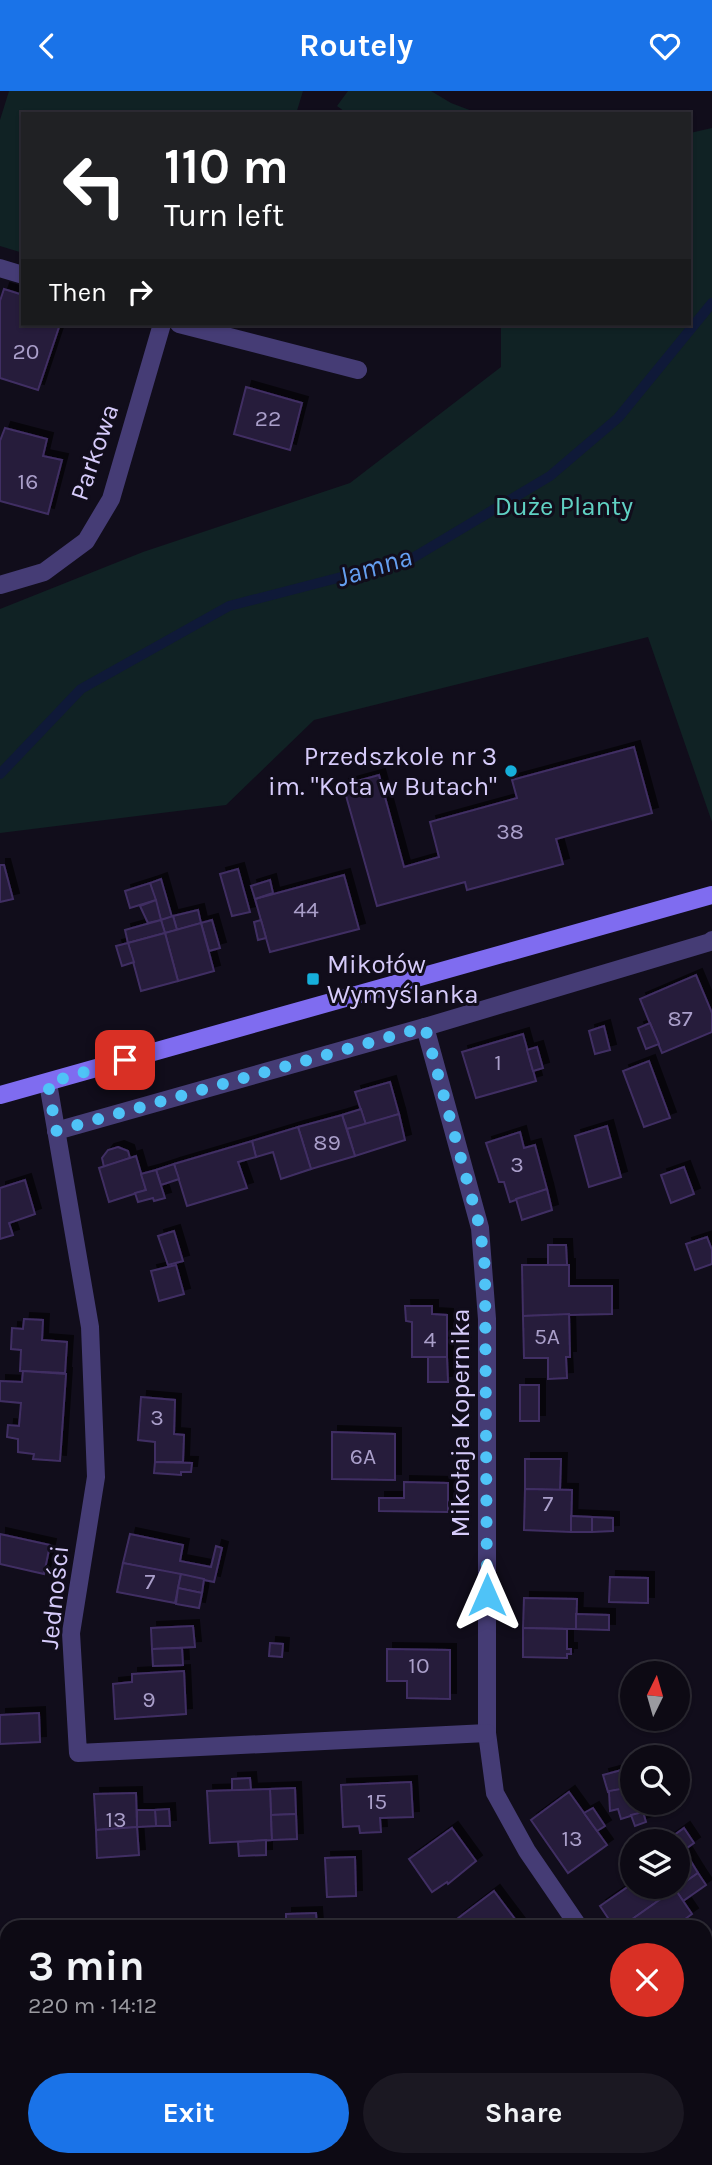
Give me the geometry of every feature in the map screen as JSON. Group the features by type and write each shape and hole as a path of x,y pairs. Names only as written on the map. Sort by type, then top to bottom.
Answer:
{"street":[{"path":"0,268 21,274"},
{"name":"Parkowa","path":"0,585 44,572 86,541 111,499 161,326"},
{"path":"187,326 358,370"},
{"path":"0,1095 712,895"},
{"path":"56,1131 425,1027 712,940"},
{"name":"Mikołaja Kopernika","path":"425,1027 480,1228 485,1268 487,1733 495,1793 527,1851 574,1920"},
{"name":"Jedności","path":"48,1083 90,1327 96,1477 71,1633 78,1753 487,1733"}],"green space":[{"path":"9,91 303,91 297,112 21,112 21,252 0,246 0,120"},
{"path":"348,91 431,91 451,103 475,112 345,112 337,106"},
{"name":"Duże Planty","path":"712,128 712,822 648,637 314,720 226,805 0,833 0,609 143,552 350,483 501,367 501,326 691,326 691,133"}],"building":[{"path":"4,289 21,294 21,326 59,326 38,390 0,378 0,301"},
{"path":"246,387 302,403 290,450 234,434"},
{"path":"5,428 47,439 43,456 62,460 48,514 0,501 0,441"},
{"path":"634,747 652,813 556,839 563,864 467,890 465,882 377,906 343,785 379,775 404,867 439,857 430,822 517,798 512,780"},
{"path":"0,865 4,865 13,899 0,902"},
{"path":"238,869 250,912 232,916 220,874"},
{"path":"344,875 359,929 270,952 255,899"},
{"path":"161,879 172,917 161,920 150,883"},
{"path":"270,880 273,893 255,899 251,886"},
{"path":"150,883 156,900 130,908 125,891"},
{"path":"156,900 161,920 148,923 140,906"},
{"path":"198,910 201,923 177,930 173,916"},
{"path":"173,916 177,930 165,933 161,920"},
{"path":"161,920 165,933 128,943 125,930"},
{"path":"212,920 220,948 209,951 201,923"},
{"path":"261,920 266,938 258,940 254,922"},
{"path":"201,923 214,971 178,981 165,933"},
{"path":"165,933 178,981 141,991 128,943"},
{"path":"128,943 134,962 122,966 116,946"},
{"path":"696,975 712,1013 712,1032 662,1053 640,999"},
{"path":"650,1023 659,1044 646,1049 638,1028"},
{"path":"604,1026 610,1050 595,1054 589,1031"},
{"path":"523,1034 536,1081 476,1098 462,1052"},
{"path":"537,1047 543,1068 533,1071 527,1050"},
{"path":"649,1061 670,1118 644,1127 623,1071"},
{"path":"390,1082 399,1114 366,1125 355,1092"},
{"path":"361,1109 366,1125 347,1129 342,1115"},
{"path":"399,1114 405,1140 355,1156 347,1129"},
{"path":"342,1115 355,1156 311,1169 298,1127"},
{"path":"607,1126 621,1177 589,1187 575,1136"},
{"path":"298,1127 311,1169 281,1179 273,1152 256,1157 252,1141"},
{"path":"520,1132 524,1148 535,1145 547,1189 510,1202 504,1182 499,1182 486,1143"},
{"path":"252,1141 256,1157 238,1162 247,1188 187,1206 174,1164"},
{"path":"118,1147 128,1151 130,1158 104,1167 102,1158 108,1150"},
{"path":"136,1156 146,1190 109,1202 99,1168"},
{"path":"174,1164 179,1179 161,1185 156,1170"},
{"path":"684,1167 694,1194 671,1203 661,1175"},
{"path":"156,1170 165,1198 138,1202 135,1193 146,1190 141,1174"},
{"path":"25,1180 35,1214 9,1223 13,1235 0,1239 0,1188"},
{"path":"547,1189 552,1210 522,1220 516,1199"},
{"path":"174,1231 183,1261 168,1265 158,1236"},
{"path":"707,1237 712,1250 712,1264 695,1270 686,1244"},
{"path":"548,1245 566,1245 567,1265 548,1265"},
{"path":"176,1265 184,1294 159,1301 151,1271"},
{"path":"522,1265 569,1265 569,1286 612,1286 612,1314 523,1316"},
{"path":"405,1306 432,1306 432,1314 447,1315 447,1357 412,1357 412,1322 406,1321"},
{"path":"569,1314 570,1357 566,1357 567,1378 548,1379 548,1358 524,1358 523,1316"},
{"path":"24,1319 43,1320 42,1340 67,1342 65,1373 20,1371 21,1350 11,1349 12,1328 23,1329"},
{"path":"428,1357 447,1357 448,1382 428,1382"},
{"path":"23,1371 66,1374 60,1461 33,1459 34,1454 18,1452 18,1439 7,1437 8,1425 19,1426 21,1403 0,1401 0,1381 22,1382"},
{"path":"520,1385 539,1385 539,1421 520,1421"},
{"path":"141,1397 175,1400 174,1434 184,1435 183,1462 155,1462 155,1442 138,1440"},
{"path":"332,1432 395,1434 395,1480 332,1479"},
{"path":"525,1459 561,1459 560,1490 525,1489"},
{"path":"155,1462 192,1463 191,1472 181,1472 181,1475 154,1473"},
{"path":"404,1482 448,1483 448,1512 379,1511 379,1498 404,1498"},
{"path":"525,1489 572,1490 571,1532 524,1530"},
{"path":"571,1516 592,1517 592,1532 571,1532"},
{"path":"592,1517 613,1518 613,1531 592,1532"},
{"path":"0,1534 50,1545 44,1574 0,1564"},
{"path":"130,1534 183,1545 180,1561 211,1567 216,1546 222,1548 214,1582 123,1563"},
{"path":"123,1563 181,1574 175,1603 117,1592"},
{"path":"181,1574 204,1579 202,1593 178,1588"},
{"path":"610,1577 648,1578 648,1603 609,1602"},
{"path":"178,1588 202,1593 199,1608 176,1604"},
{"path":"524,1598 577,1599 576,1629 523,1628"},
{"path":"576,1614 609,1615 609,1630 576,1629"},
{"path":"193,1626 195,1647 152,1649 151,1628"},
{"path":"523,1628 567,1629 567,1649 571,1649 571,1654 567,1654 567,1658 523,1657"},
{"path":"270,1643 283,1644 282,1657 269,1656"},
{"path":"182,1648 183,1665 153,1666 152,1649"},
{"path":"387,1649 450,1650 450,1699 407,1698 407,1681 387,1681"},
{"path":"184,1671 186,1714 115,1719 113,1684 132,1682 132,1674"},
{"path":"39,1713 40,1742 0,1744 0,1715"},
{"path":"620,1770 620,1790 608,1792 603,1775"},
{"path":"250,1778 251,1790 232,1791 232,1779"},
{"path":"411,1782 413,1817 380,1818 381,1832 360,1833 359,1826 343,1827 341,1785"},
{"path":"295,1788 296,1814 271,1815 270,1789"},
{"path":"270,1789 272,1840 210,1843 207,1791"},
{"path":"620,1789 620,1815 634,1815 621,1819 618,1809 610,1811 609,1791"},
{"path":"569,1792 607,1845 568,1873 531,1820"},
{"path":"136,1793 137,1827 96,1830 94,1794"},
{"path":"593,1808 605,1826 597,1831 584,1813"},
{"path":"169,1809 170,1826 156,1826 155,1810"},
{"path":"137,1810 155,1810 156,1826 137,1827"},
{"path":"296,1814 297,1839 272,1840 271,1815"},
{"path":"631,1815 644,1815 646,1822 635,1826"},
{"path":"137,1827 139,1855 97,1858 96,1830"},
{"path":"452,1828 476,1861 448,1884 447,1882 432,1892 409,1859"},
{"path":"266,1840 266,1855 239,1856 238,1842"},
{"path":"355,1857 356,1896 327,1897 325,1858"},
{"path":"690,1860 698,1873 690,1879"},
{"path":"698,1873 706,1885 690,1896 690,1879"},
{"path":"494,1891 516,1920 458,1920"},
{"path":"620,1892 620,1899 661,1899 631,1920 609,1920 600,1906"},
{"path":"661,1899 682,1899 692,1914 684,1920 631,1920"},
{"path":"316,1913 316,1920 286,1920 286,1914"}],"waterway":[{"name":"Jamna","path":"0,774 81,689 229,606 411,559 550,476 618,418 712,303"}],"place":[{"name":"Przedszkole nr 3 im. \"Kota w Butach\"","path":"511,771"},
{"name":"Mikołów Wymyślanka","path":"313,979"}],"route":[{"path":"125,1060 48,1083 56,1131 425,1027 480,1228 485,1268 487,1595"}]}
